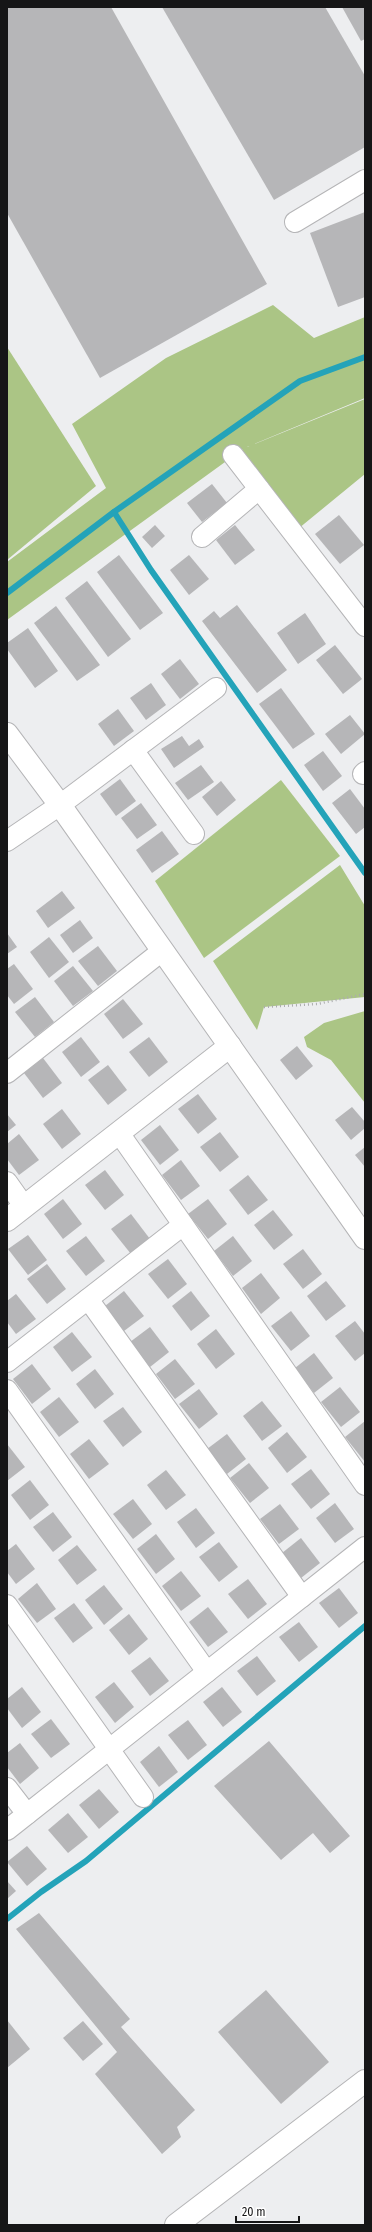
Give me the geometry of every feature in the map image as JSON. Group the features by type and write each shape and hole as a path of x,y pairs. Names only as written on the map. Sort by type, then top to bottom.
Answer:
{"street":[{"path":"295,222 365,180"},
{"path":"232,455 365,626"},
{"path":"202,537 259,489"},
{"path":"7,841 60,805 216,688"},
{"path":"7,734 60,805 365,1238"},
{"path":"133,750 194,834"},
{"path":"7,1073 162,951"},
{"path":"7,1220 230,1046"},
{"path":"119,1133 365,1485"},
{"path":"7,1182 24,1206"},
{"path":"7,1362 183,1225"},
{"path":"88,1299 302,1597"},
{"path":"7,1390 207,1672"},
{"path":"7,1830 365,1547"},
{"path":"7,1605 143,1797"},
{"path":"7,1788 28,1814"},
{"path":"176,2225 365,2081"}],"path":[{"path":"264,1007 317,1004 365,994"}],"green space":[{"path":"273,305 314,338 365,317 365,398 247,447 365,399 365,474 293,533 236,459 243,449 7,620 7,562 106,488 72,424 166,358"},
{"path":"7,347 96,486 7,560"},
{"path":"281,780 340,856 204,958 155,881"},
{"path":"340,865 365,906 365,997 264,1007 257,1030 213,961"},
{"path":"365,1011 365,1103 331,1060 307,1047 304,1037 324,1023"}],"building":[{"path":"7,7 111,7 267,284 100,378 7,213"},
{"path":"162,7 325,7 365,76 365,147 274,200"},
{"path":"342,7 365,7 365,39 361,41"},
{"path":"365,212 365,297 338,307 310,233"},
{"path":"212,484 227,503 202,522 187,503"},
{"path":"339,515 364,545 340,564 315,534"},
{"path":"155,525 165,536 152,548 142,537"},
{"path":"235,525 255,550 235,565 216,540"},
{"path":"119,555 163,613 140,630 97,572"},
{"path":"189,555 209,579 189,595 170,570"},
{"path":"87,581 131,639 108,657 65,598"},
{"path":"237,605 287,670 257,693 202,621 214,611 220,618"},
{"path":"56,606 100,665 77,681 34,623"},
{"path":"305,613 326,644 298,664 277,633"},
{"path":"28,628 58,671 35,688 7,649 7,643"},
{"path":"335,645 362,679 343,694 316,660"},
{"path":"180,659 199,684 180,699 161,674"},
{"path":"151,683 166,705 146,720 130,698"},
{"path":"281,688 315,734 293,749 259,704"},
{"path":"118,709 134,731 114,746 98,724"},
{"path":"350,715 365,734 341,754 325,734"},
{"path":"182,736 189,746 199,739 204,747 174,768 161,749"},
{"path":"323,751 342,776 323,791 304,765"},
{"path":"201,765 214,782 188,800 175,783"},
{"path":"120,779 136,801 116,816 100,794"},
{"path":"221,781 236,800 217,816 202,797"},
{"path":"350,789 365,809 365,827 356,834 332,803"},
{"path":"141,803 157,825 137,839 121,818"},
{"path":"162,831 179,854 152,873 136,850"},
{"path":"62,891 75,908 48,928 36,911"},
{"path":"80,920 93,938 73,953 60,935"},
{"path":"7,933 17,947 7,954"},
{"path":"49,937 69,962 49,978 30,952"},
{"path":"98,946 117,971 98,986 78,961"},
{"path":"14,964 33,989 14,1004 7,995 7,969"},
{"path":"73,966 93,991 73,1006 54,981"},
{"path":"35,997 54,1022 35,1037 15,1012"},
{"path":"123,999 143,1024 123,1039 104,1014"},
{"path":"81,1037 100,1062 81,1077 62,1052"},
{"path":"149,1037 168,1062 149,1077 129,1052"},
{"path":"297,1046 313,1066 296,1080 280,1060"},
{"path":"43,1058 62,1083 43,1098 24,1073"},
{"path":"108,1065 127,1090 108,1105 88,1080"},
{"path":"198,1094 217,1119 198,1134 178,1109"},
{"path":"352,1107 365,1122 365,1128 351,1140 335,1120"},
{"path":"62,1109 81,1134 62,1149 43,1124"},
{"path":"7,1114 16,1125 7,1132"},
{"path":"160,1125 179,1150 160,1165 141,1140"},
{"path":"220,1132 239,1157 220,1172 200,1147"},
{"path":"19,1134 39,1160 19,1175 7,1159 7,1144"},
{"path":"365,1147 365,1167 355,1155"},
{"path":"181,1160 200,1186 181,1200 162,1175"},
{"path":"105,1170 124,1195 105,1210 85,1185"},
{"path":"248,1175 268,1200 248,1215 229,1190"},
{"path":"63,1199 82,1224 63,1239 44,1214"},
{"path":"208,1199 227,1224 208,1239 188,1214"},
{"path":"273,1210 293,1235 274,1250 254,1225"},
{"path":"131,1214 150,1239 131,1254 111,1229"},
{"path":"28,1235 47,1260 28,1275 8,1249"},
{"path":"86,1236 105,1261 86,1276 66,1251"},
{"path":"233,1236 252,1261 233,1276 214,1251"},
{"path":"303,1249 322,1274 303,1289 283,1264"},
{"path":"168,1259 187,1284 168,1299 148,1274"},
{"path":"47,1264 66,1289 47,1304 27,1279"},
{"path":"261,1273 280,1298 261,1314 242,1288"},
{"path":"326,1281 346,1306 326,1321 307,1296"},
{"path":"124,1291 144,1316 124,1331 105,1306"},
{"path":"191,1291 210,1316 191,1331 172,1306"},
{"path":"16,1294 36,1319 16,1334 7,1322 7,1301"},
{"path":"291,1311 310,1336 291,1351 271,1326"},
{"path":"355,1321 365,1334 365,1353 355,1361 335,1336"},
{"path":"150,1327 169,1352 150,1367 130,1342"},
{"path":"216,1329 235,1354 216,1369 197,1344"},
{"path":"72,1332 92,1357 72,1372 53,1347"},
{"path":"314,1353 333,1378 314,1393 295,1368"},
{"path":"175,1359 195,1384 175,1399 156,1374"},
{"path":"32,1364 51,1389 32,1404 13,1379"},
{"path":"95,1369 114,1394 95,1409 76,1384"},
{"path":"340,1387 360,1412 341,1427 321,1402"},
{"path":"199,1389 218,1414 199,1429 179,1404"},
{"path":"59,1397 79,1422 59,1437 40,1412"},
{"path":"262,1401 282,1426 262,1441 243,1416"},
{"path":"123,1407 142,1432 123,1447 103,1421"},
{"path":"365,1421 365,1462 345,1437"},
{"path":"287,1432 307,1457 287,1473 268,1448"},
{"path":"227,1434 246,1459 227,1474 207,1449"},
{"path":"89,1439 109,1464 89,1479 70,1454"},
{"path":"7,1444 25,1467 7,1481"},
{"path":"249,1463 269,1488 250,1503 230,1478"},
{"path":"311,1469 330,1494 311,1509 291,1484"},
{"path":"166,1470 186,1495 166,1510 147,1485"},
{"path":"30,1480 49,1505 30,1520 11,1495"},
{"path":"133,1499 152,1524 133,1539 113,1514"},
{"path":"335,1503 354,1529 335,1543 316,1518"},
{"path":"280,1504 299,1529 279,1544 260,1519"},
{"path":"196,1508 215,1533 196,1548 177,1522"},
{"path":"53,1512 72,1537 53,1552 33,1527"},
{"path":"156,1534 175,1559 156,1574 137,1549"},
{"path":"301,1538 320,1563 301,1578 282,1553"},
{"path":"219,1542 238,1567 219,1582 199,1557"},
{"path":"16,1544 35,1569 16,1584 7,1572 7,1551"},
{"path":"77,1545 97,1570 77,1585 58,1560"},
{"path":"181,1571 201,1596 181,1611 162,1586"},
{"path":"248,1579 267,1604 248,1619 228,1594"},
{"path":"37,1583 56,1609 37,1623 18,1599"},
{"path":"104,1585 123,1609 104,1625 85,1600"},
{"path":"339,1588 358,1613 339,1628 319,1603"},
{"path":"74,1603 93,1628 73,1643 54,1618"},
{"path":"208,1607 228,1632 208,1647 189,1622"},
{"path":"129,1614 148,1639 129,1655 109,1630"},
{"path":"299,1622 318,1647 299,1662 279,1637"},
{"path":"257,1656 276,1681 257,1696 237,1671"},
{"path":"150,1657 169,1681 150,1696 131,1671"},
{"path":"114,1682 134,1707 115,1723 95,1697"},
{"path":"22,1687 41,1712 22,1728 7,1708 7,1699"},
{"path":"222,1687 242,1712 223,1727 203,1702"},
{"path":"51,1719 70,1744 51,1758 31,1734"},
{"path":"188,1720 207,1745 188,1760 168,1735"},
{"path":"269,1741 350,1836 330,1853 313,1833 281,1860 214,1786"},
{"path":"20,1743 39,1768 20,1784 7,1767 7,1753"},
{"path":"159,1746 178,1772 159,1787 140,1762"},
{"path":"99,1789 119,1812 99,1829 79,1805"},
{"path":"68,1813 88,1837 68,1853 48,1830"},
{"path":"27,1846 47,1869 27,1886 7,1862"},
{"path":"7,1881 16,1891 7,1899"},
{"path":"39,1913 130,2019 121,2027 195,2110 177,2127 181,2137 162,2154 95,2074 117,2052 16,1929"},
{"path":"266,1990 329,2062 281,2104 218,2032"},
{"path":"7,2020 30,2049 7,2068"},
{"path":"83,2021 103,2044 83,2061 63,2038"}],"waterway":[{"path":"7,593 114,512 300,381 365,357"},
{"path":"114,512 151,570 365,873"},
{"path":"7,1919 41,1892 86,1861 365,1626"}]}
